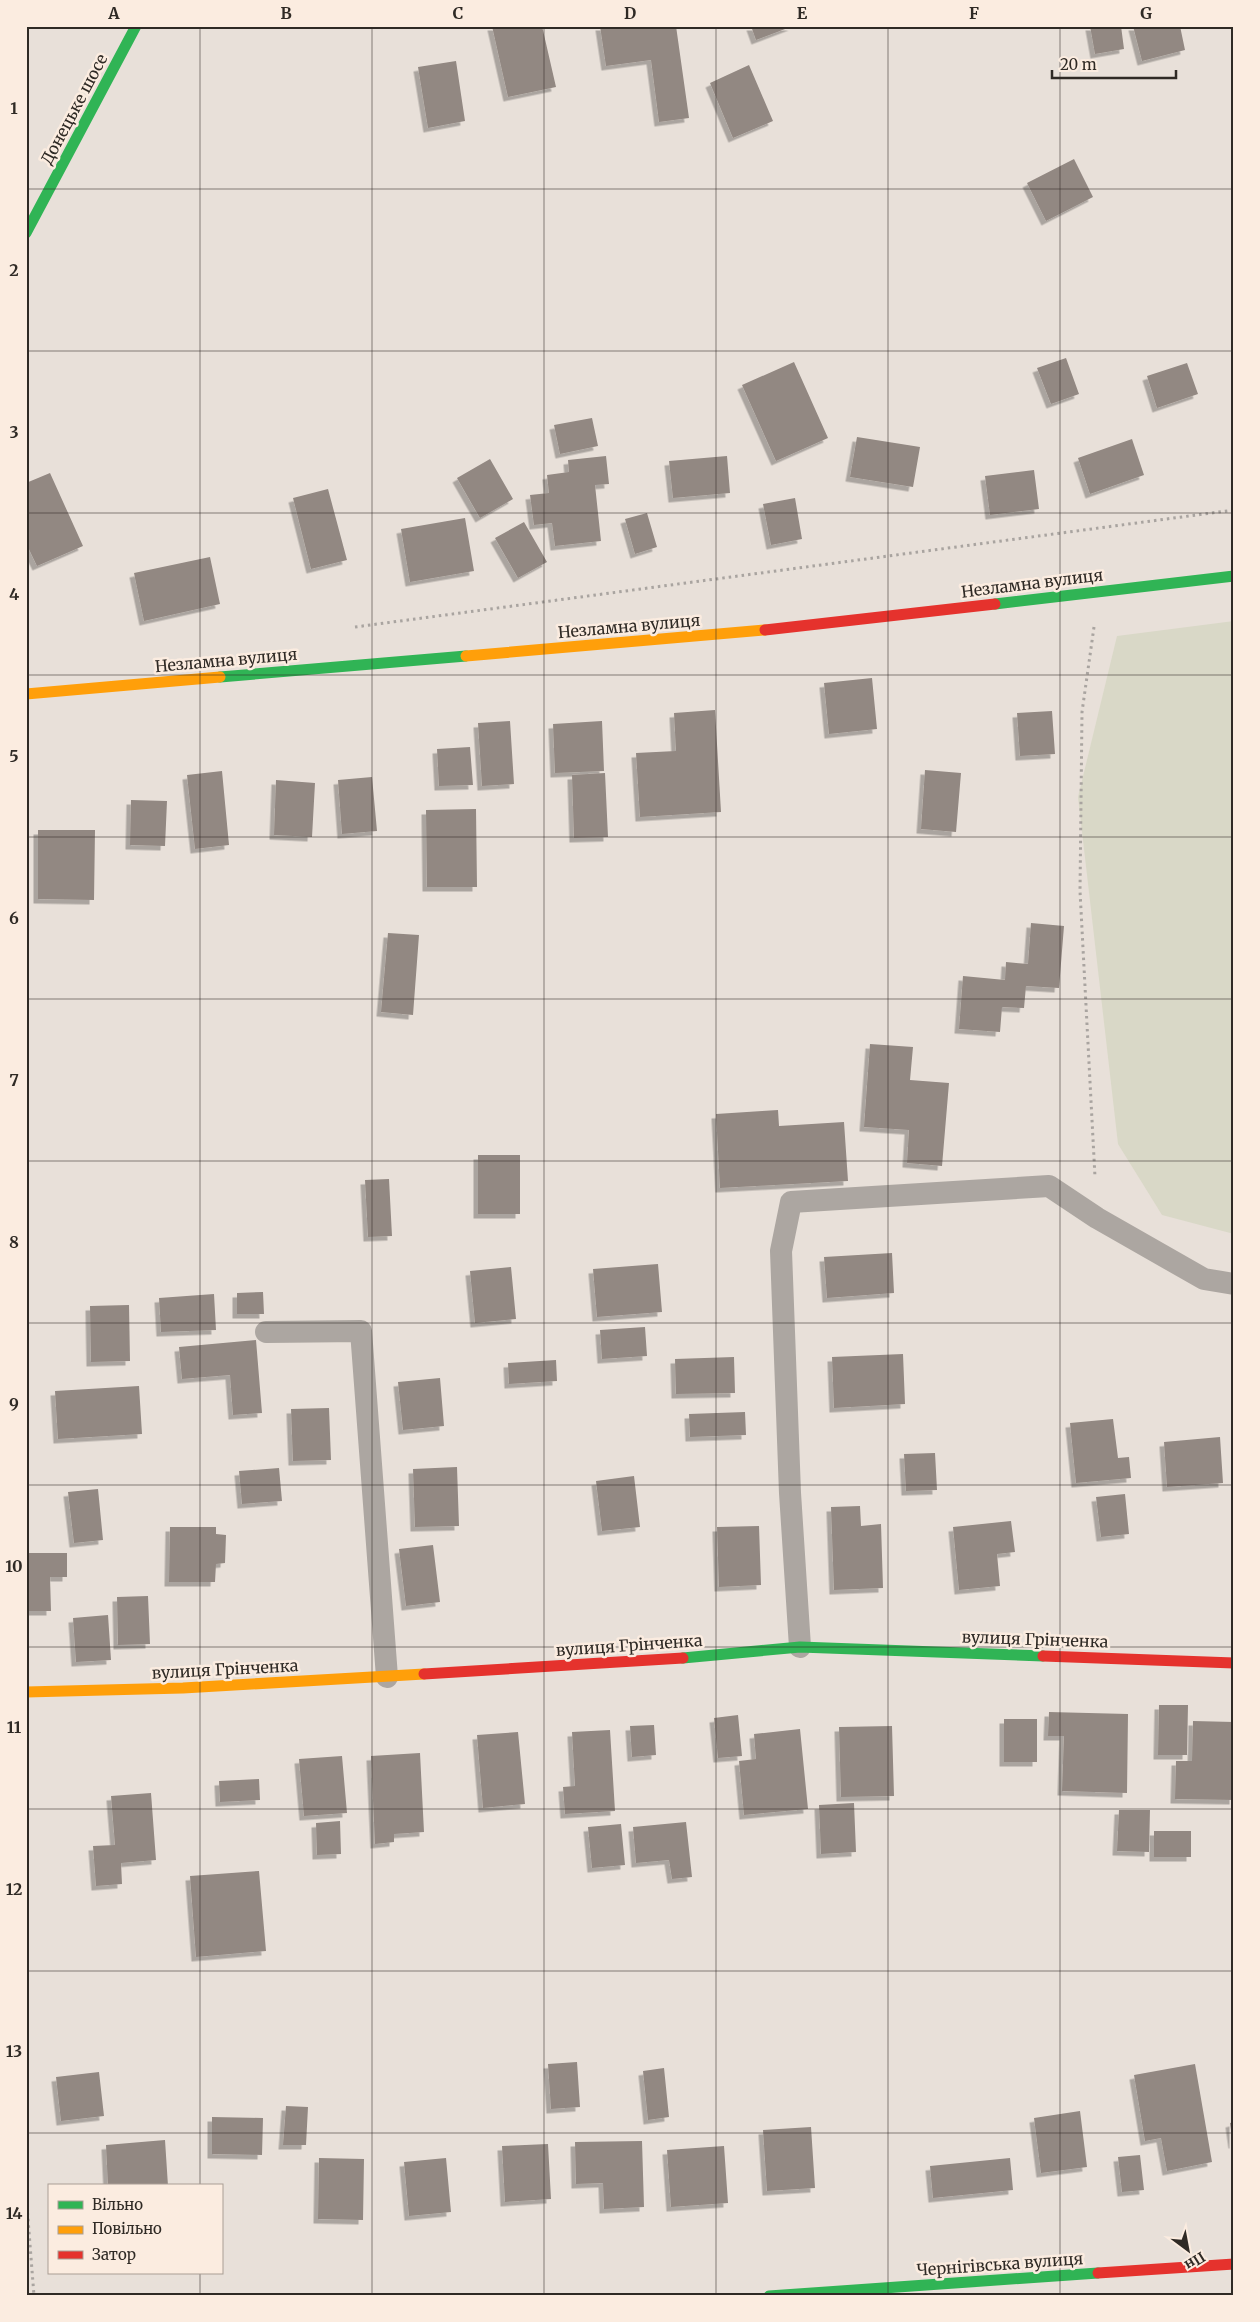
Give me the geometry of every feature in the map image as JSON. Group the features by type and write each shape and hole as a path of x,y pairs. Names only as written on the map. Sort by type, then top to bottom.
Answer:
{"street":[{"name":"Донецьке шосе","path":"26,233 136,26"},
{"name":"Незламна вулиця","path":"26,694 765,630 1234,576"},
{"name":"вулиця Грінченка","path":"26,1692 183,1688 645,1662 800,1647 1234,1663"},
{"name":"Чернігівська вулиця","path":"769,2296 1234,2264"}],"lane":[{"path":"800,1647 790,1493 781,1251 791,1202 1048,1186 1097,1218 1204,1278 1234,1284"},
{"path":"266,1332 361,1331 386,1677"}],"path":[{"path":"351,628 1234,510"},
{"path":"1097,1218 1080,892 1082,712 1099,591"},
{"path":"26,2193 34,2296"}],"green space":[{"path":"1234,621 1234,1234 1162,1215 1118,1144 1078,797 1117,636"}],"building":[{"path":"492,26 542,26 556,87 508,97"},
{"path":"600,26 676,26 689,118 659,122 651,60 606,66"},
{"path":"751,26 793,26 756,40"},
{"path":"1090,26 1121,26 1124,49 1095,54"},
{"path":"1133,26 1180,26 1185,50 1142,61"},
{"path":"456,61 465,121 428,128 418,67"},
{"path":"749,65 773,121 733,138 710,83"},
{"path":"1074,159 1093,197 1046,221 1027,183"},
{"path":"1066,358 1079,394 1051,404 1037,368"},
{"path":"794,362 828,438 776,461 742,385"},
{"path":"1187,363 1198,394 1157,408 1147,376"},
{"path":"592,418 598,446 560,454 554,425"},
{"path":"857,437 920,447 913,487 850,477"},
{"path":"1132,439 1144,475 1090,494 1078,458"},
{"path":"606,456 609,484 595,485 601,541 555,546 552,523 534,525 530,495 549,493 547,475 569,472 568,460"},
{"path":"727,456 730,493 673,498 669,461"},
{"path":"490,459 513,499 480,518 457,478"},
{"path":"1034,470 1039,509 990,515 985,476"},
{"path":"50,473 83,546 37,566 26,543 26,483"},
{"path":"328,489 347,560 311,569 293,498"},
{"path":"795,498 802,539 771,545 763,504"},
{"path":"647,513 657,547 635,554 625,519"},
{"path":"465,518 474,571 410,582 401,529"},
{"path":"524,522 547,562 518,578 495,538"},
{"path":"210,557 220,604 144,621 134,573"},
{"path":"872,678 877,729 829,734 824,683"},
{"path":"715,710 721,812 640,817 636,753 676,751 674,713"},
{"path":"1052,711 1055,754 1020,756 1017,713"},
{"path":"510,721 514,784 482,786 478,723"},
{"path":"602,721 604,771 555,773 553,724"},
{"path":"470,747 473,785 439,786 437,749"},
{"path":"925,770 961,773 956,832 921,829"},
{"path":"222,771 229,845 195,849 187,775"},
{"path":"605,773 608,837 574,838 572,775"},
{"path":"372,777 377,831 342,834 338,780"},
{"path":"276,780 315,783 312,837 274,835"},
{"path":"131,800 167,801 165,846 130,845"},
{"path":"476,809 477,887 427,887 426,810"},
{"path":"38,830 95,830 94,900 38,899"},
{"path":"1031,923 1064,926 1059,988 1026,986 1024,1008 1002,1007 1000,1032 959,1029 963,976 1005,980 1006,962 1028,964"},
{"path":"388,933 419,935 413,1015 381,1012"},
{"path":"870,1044 913,1047 910,1080 949,1083 942,1166 907,1163 909,1130 864,1127"},
{"path":"778,1110 779,1126 844,1122 848,1181 720,1188 716,1114"},
{"path":"478,1155 520,1155 520,1214 478,1214"},
{"path":"389,1179 392,1236 368,1237 365,1180"},
{"path":"892,1253 894,1293 827,1298 824,1257"},
{"path":"658,1264 662,1312 597,1317 593,1269"},
{"path":"511,1267 516,1319 475,1323 470,1271"},
{"path":"263,1292 264,1314 237,1314 237,1293"},
{"path":"214,1294 216,1330 161,1332 159,1298"},
{"path":"129,1305 130,1361 91,1362 90,1306"},
{"path":"645,1327 647,1356 602,1359 600,1330"},
{"path":"256,1340 262,1413 233,1415 230,1375 182,1379 179,1347"},
{"path":"903,1354 905,1404 834,1408 832,1357"},
{"path":"734,1357 735,1393 676,1394 675,1359"},
{"path":"556,1360 557,1381 509,1384 508,1363"},
{"path":"440,1378 444,1426 403,1430 398,1382"},
{"path":"139,1386 142,1434 58,1439 55,1391"},
{"path":"329,1408 331,1460 293,1461 291,1409"},
{"path":"745,1412 746,1435 690,1437 689,1414"},
{"path":"1113,1419 1118,1458 1129,1457 1131,1478 1076,1483 1070,1423"},
{"path":"1220,1437 1223,1483 1167,1487 1164,1442"},
{"path":"935,1453 937,1490 906,1491 904,1454"},
{"path":"457,1467 459,1526 415,1527 413,1469"},
{"path":"279,1468 282,1501 242,1504 239,1471"},
{"path":"634,1476 640,1527 602,1531 596,1481"},
{"path":"98,1489 103,1540 74,1543 68,1492"},
{"path":"1125,1494 1129,1534 1101,1537 1096,1497"},
{"path":"860,1506 861,1526 881,1524 883,1588 834,1590 831,1507"},
{"path":"1011,1521 1015,1552 997,1554 1000,1586 959,1590 953,1527"},
{"path":"759,1526 761,1585 719,1587 717,1527"},
{"path":"170,1527 216,1527 216,1534 226,1535 225,1563 216,1564 215,1582 169,1582"},
{"path":"433,1545 440,1602 406,1606 399,1549"},
{"path":"26,1553 67,1553 67,1577 50,1577 51,1611 26,1611"},
{"path":"148,1596 150,1644 118,1645 117,1597"},
{"path":"108,1615 111,1660 76,1662 73,1618"},
{"path":"1159,1705 1188,1705 1187,1755 1158,1755"},
{"path":"1049,1712 1128,1714 1127,1793 1062,1791 1064,1736 1048,1736"},
{"path":"738,1715 742,1756 718,1758 714,1718"},
{"path":"1004,1719 1037,1719 1037,1762 1004,1762"},
{"path":"1193,1721 1234,1722 1234,1800 1175,1799 1176,1761 1192,1761"},
{"path":"654,1725 656,1755 632,1757 630,1726"},
{"path":"892,1726 894,1796 841,1797 839,1727"},
{"path":"800,1729 808,1809 744,1815 739,1761 756,1759 754,1734"},
{"path":"610,1730 615,1811 565,1814 563,1787 575,1786 572,1732"},
{"path":"518,1732 525,1804 483,1808 477,1735"},
{"path":"420,1753 424,1832 394,1834 394,1842 375,1844 371,1756"},
{"path":"342,1756 347,1813 304,1816 299,1759"},
{"path":"259,1779 260,1800 220,1802 219,1781"},
{"path":"151,1793 156,1860 121,1863 122,1884 96,1886 93,1846 115,1845 111,1796"},
{"path":"854,1803 856,1852 821,1854 819,1805"},
{"path":"1119,1810 1150,1810 1149,1852 1117,1851"},
{"path":"340,1821 341,1854 317,1855 316,1823"},
{"path":"686,1822 692,1877 672,1879 669,1860 636,1863 633,1827"},
{"path":"621,1824 625,1865 592,1868 588,1827"},
{"path":"1154,1831 1191,1831 1191,1857 1154,1857"},
{"path":"259,1871 266,1951 196,1957 190,1876"},
{"path":"577,2062 580,2107 551,2109 548,2064"},
{"path":"1195,2064 1212,2162 1167,2171 1161,2138 1145,2141 1134,2075"},
{"path":"664,2068 669,2117 648,2120 643,2071"},
{"path":"99,2072 104,2116 61,2121 56,2077"},
{"path":"286,2106 308,2107 306,2145 283,2145"},
{"path":"1080,2111 1087,2167 1041,2173 1034,2118"},
{"path":"212,2117 263,2118 262,2155 212,2154"},
{"path":"1234,2122 1234,2144 1233,2144 1230,2123"},
{"path":"811,2127 815,2188 767,2191 763,2130"},
{"path":"165,2140 168,2184 108,2184 106,2145"},
{"path":"642,2141 644,2207 604,2209 603,2183 576,2184 575,2142"},
{"path":"548,2144 551,2199 505,2202 502,2146"},
{"path":"724,2146 728,2203 671,2207 667,2150"},
{"path":"1140,2155 1144,2190 1122,2192 1118,2157"},
{"path":"319,2158 364,2159 363,2220 318,2219"},
{"path":"446,2158 451,2212 409,2216 404,2162"},
{"path":"1010,2158 1013,2190 933,2198 930,2166"}],"traffic: fast":[{"path":"26,233 136,26"},
{"path":"995,604 1234,576"},
{"path":"220,677 466,656"},
{"path":"683,1658 800,1647 1043,1656"},
{"path":"769,2296 1098,2273"}],"traffic: slow":[{"path":"466,656 765,630"},
{"path":"26,694 220,677"},
{"path":"26,1692 183,1688 424,1674"}],"traffic: jam":[{"path":"765,630 995,604"},
{"path":"1043,1656 1234,1663"},
{"path":"424,1674 683,1658"},
{"path":"1098,2273 1234,2264"}]}
